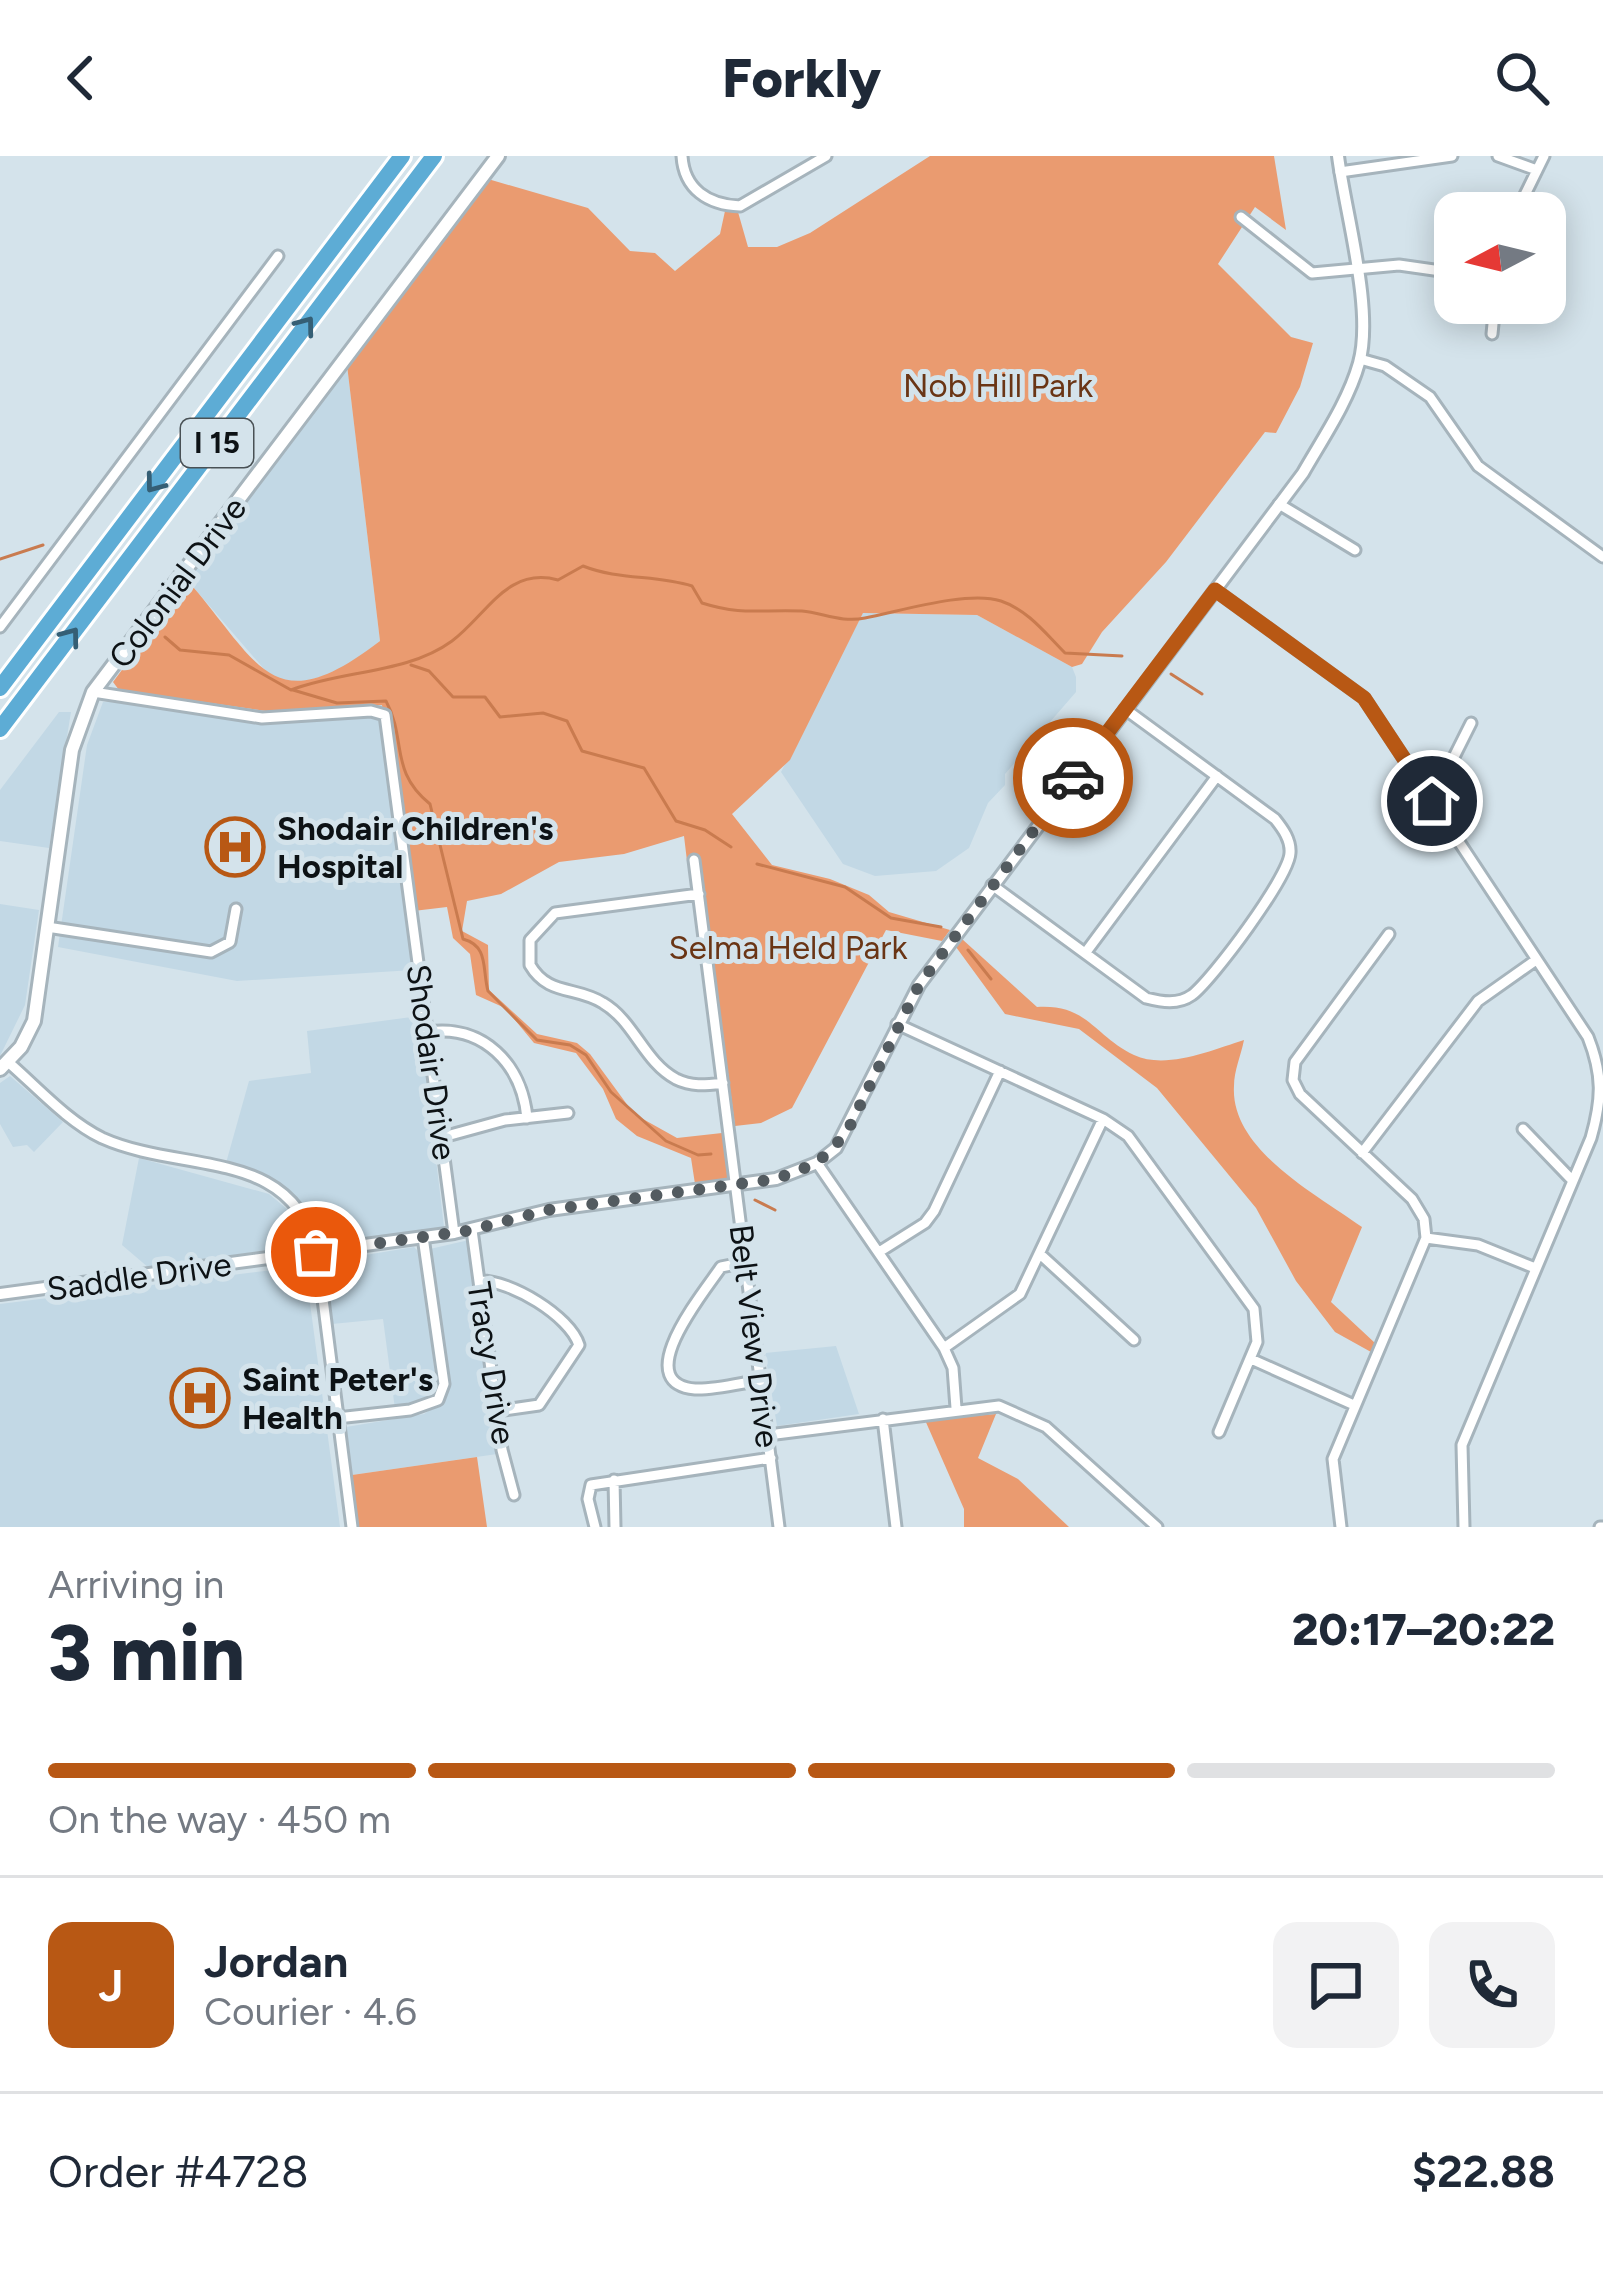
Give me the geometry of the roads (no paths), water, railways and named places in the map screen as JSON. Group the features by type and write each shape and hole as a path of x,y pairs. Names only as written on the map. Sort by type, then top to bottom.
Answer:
{"highway":[{"name":"I 15","path":"0,688 402,156"},
{"name":"I 15","path":"0,730 434,156"}],"main road":[{"name":"Colonial Drive","path":"4,1066 34,1021 72,750 93,692 370,335 498,156"}],"street":[{"path":"682,156 687,177 701,196 740,206 826,156"},
{"path":"956,1408 953,1368 944,1348 817,1163 846,1134 897,1024 992,885 1304,473 1360,359 1354,270 1338,156"},
{"path":"1340,172 1453,156"},
{"path":"1498,156 1534,169"},
{"path":"1525,192 1544,156"},
{"path":"1256,230 1266,216"},
{"path":"1241,217 1312,273 1400,265 1434,270"},
{"path":"0,627 278,256"},
{"path":"1492,334 1493,324"},
{"path":"1360,359 1384,366 1430,397 1478,466 1603,557"},
{"path":"1280,504 1355,550"},
{"path":"1215,590 1364,698 1588,1037 1601,1069 1597,1141 1572,1180 1462,1445 1464,1527"},
{"name":"Shodair Drive","path":"93,692 262,718 371,711 385,716 454,1233"},
{"path":"992,885 1146,998 1166,1003 1191,996 1277,884 1290,854 1283,830 1125,709"},
{"path":"1432,801 1471,723"},
{"path":"1085,952 1216,776"},
{"name":"Belt View Drive","path":"694,860 779,1527"},
{"path":"699,894 555,913 530,940 530,965 546,985 601,1001 619,1015 673,1078 696,1086 723,1083"},
{"path":"47,927 211,952 230,942 236,909"},
{"path":"1341,1527 1333,1459 1426,1238 1424,1219 1412,1198 1300,1094 1293,1080 1295,1062 1389,934"},
{"path":"1362,1153 1478,1000 1536,960"},
{"path":"897,1024 1103,1119 1128,1136 1254,1309 1260,1327 1219,1432"},
{"path":"428,1032 454,1028 491,1047 515,1071 527,1118"},
{"path":"4,1066 103,1138 256,1177 284,1190 311,1228 316,1252 352,1527"},
{"path":"878,1252 925,1223 934,1211 1000,1071"},
{"path":"443,1137 568,1113"},
{"path":"944,1348 1020,1294 1103,1119"},
{"path":"1522,1129 1572,1180"},
{"name":"Saddle Drive","path":"0,1294 423,1238 548,1210 791,1175 817,1163"},
{"name":"Tracy Drive","path":"472,1230 497,1412 514,1495"},
{"path":"337,1418 409,1410 438,1400 444,1384 423,1238"},
{"path":"1426,1238 1478,1245 1535,1268"},
{"path":"1041,1256 1134,1340"},
{"path":"746,1262 721,1267 669,1348 667,1367 677,1382 694,1389 761,1380"},
{"path":"480,1281 496,1280 560,1319 579,1346 539,1405 497,1412"},
{"path":"1251,1359 1354,1405"},
{"path":"768,1435 999,1406 1046,1427 1157,1527"},
{"path":"883,1418 896,1527"},
{"path":"595,1527 590,1485 771,1459"},
{"path":"614,1480 615,1527"}],"waterway":[{"path":"0,559 43,545"},
{"path":"165,637 180,650 229,655 291,690 434,652 511,586 540,578 558,580 583,566 692,586 702,603 716,607 802,611 840,619 987,598 1020,610 1065,653 1122,656"},
{"path":"411,665 429,671 453,697 485,697 500,717 543,713 567,721 582,751 644,768 676,821 705,830 731,847"},
{"path":"1171,674 1202,694"},
{"path":"293,690 337,703 386,701 409,779 430,804 463,939 481,953 488,991 537,1040 570,1045 586,1055 611,1092 666,1141 698,1155 711,1154"},
{"path":"757,864 845,887 891,918 941,927"},
{"path":"968,950 991,979"},
{"path":"755,1200 775,1210"}],"place":[{"name":"Shodair Children's Hospital","path":"235,847"},
{"name":"Saint Peter's Health","path":"200,1398"}],"park label":[{"name":"Nob Hill Park","path":"998,385"},
{"name":"Selma Held Park","path":"788,947"}]}
